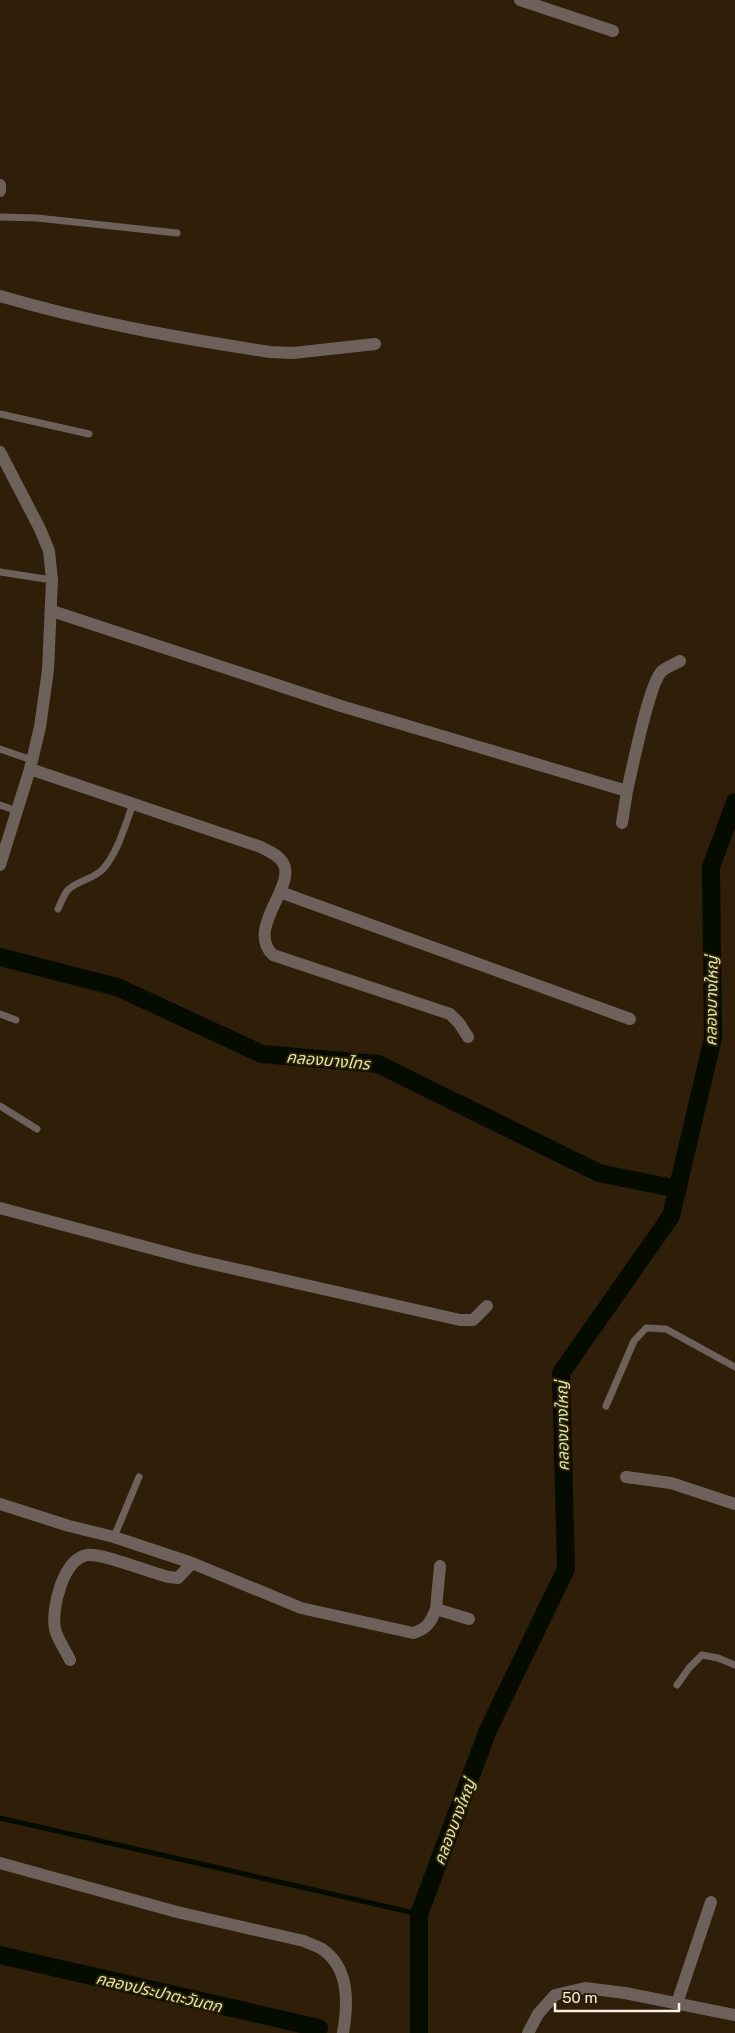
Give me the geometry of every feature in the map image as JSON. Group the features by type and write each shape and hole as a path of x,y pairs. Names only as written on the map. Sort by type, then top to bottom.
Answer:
{"street":[{"path":"520,0 613,31"},
{"path":"0,185 0,192"},
{"path":"0,296 41,308 95,320 270,352 293,353 375,344"},
{"path":"0,452 40,529 49,551 52,580 48,670 40,727 18,811 0,865"},
{"path":"52,611 341,706 627,791"},
{"path":"622,823 637,745 652,692 662,671 680,662"},
{"path":"31,765 133,804 261,847 277,856 283,862 286,870 280,892 266,927 264,938 266,948 274,954 450,1014 459,1023 468,1037"},
{"path":"280,892 630,1019"},
{"path":"0,1208 191,1259 460,1320 473,1320 487,1306"},
{"path":"626,1477 671,1483 735,1504"},
{"path":"0,1504 69,1526 114,1537 192,1563 301,1608 414,1634 424,1630 436,1610 440,1566"},
{"path":"70,1660 55,1630 55,1607 59,1590 69,1568 80,1557 89,1554 101,1556 168,1578 178,1578 192,1563"},
{"path":"436,1610 469,1619"},
{"path":"0,1863 177,1912 304,1941 317,1947 323,1950 336,1963 344,1978 347,2010 343,2033"},
{"path":"677,2003 711,1902"},
{"path":"528,2033 538,2014 555,1995 584,1988 625,1993 735,2015"}],"lane":[{"path":"0,217 46,219 177,233"},
{"path":"0,414 88,434"},
{"path":"0,572 52,580"},
{"path":"0,749 31,765"},
{"path":"58,909 68,890 79,882 97,875 105,867 133,804"},
{"path":"0,805 18,811"},
{"path":"0,1014 16,1020"},
{"path":"0,1106 37,1129"},
{"path":"606,1406 634,1341 646,1328 666,1329 735,1367"},
{"path":"114,1537 139,1477"},
{"path":"677,1684 702,1655 718,1658 735,1665"}],"waterway":[{"name":"คลองบางใหญ่","path":"419,2033 419,1914 488,1730 566,1569 561,1373 671,1216 713,1038 711,867 735,802"},
{"name":"คลองบางไทร","path":"0,957 117,987 262,1054 378,1064 599,1173 678,1189"},
{"path":"0,1818 419,1914"},
{"name":"คลองประปาตะวันตก","path":"0,1955 319,2028"}]}
